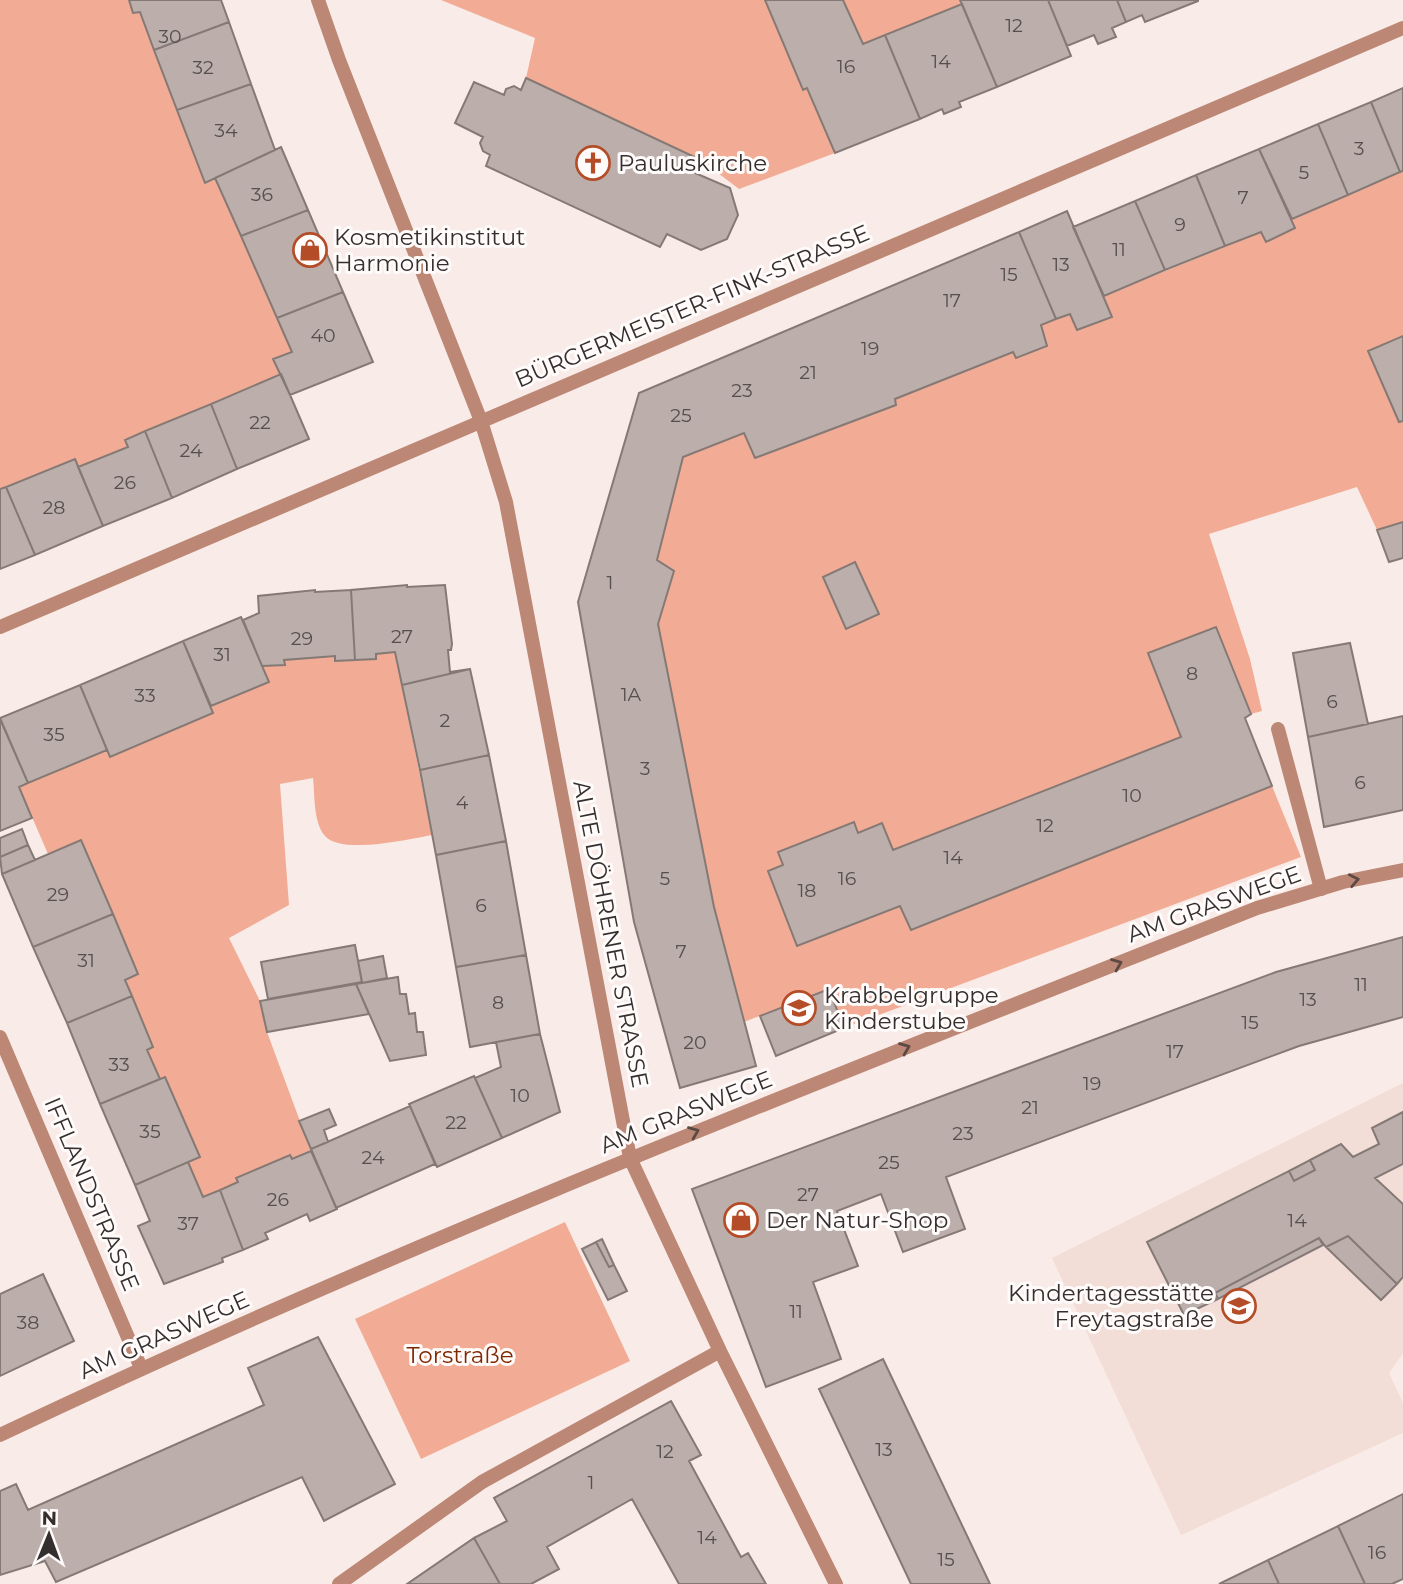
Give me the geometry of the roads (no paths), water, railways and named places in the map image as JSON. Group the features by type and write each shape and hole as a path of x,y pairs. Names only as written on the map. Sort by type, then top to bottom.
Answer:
{"street":[{"name":"ALTE DÖHRENER STRASSE","path":"318,0 481,421 506,502 630,1158 720,1351 836,1584"},
{"name":"BÜRGERMEISTER-FINK-STRASSE","path":"0,627 1403,28"},
{"path":"1278,729 1321,889"},
{"name":"AM GRASWEGE","path":"0,1435 141,1368 630,1158 1257,908 1321,889 1403,870"},
{"name":"IFFLANDSTRASSE","path":"0,1037 141,1368"},
{"path":"339,1584 482,1482 720,1351"}],"place":[{"name":"Pauluskirche","path":"593,163"},
{"name":"Kosmetikinstitut Harmonie","path":"310,250"},
{"name":"Krabbelgruppe Kinderstube","path":"799,1008"},
{"name":"Der Natur-Shop","path":"741,1220"},
{"name":"Kindertagesstätte Freytagstraße","path":"1239,1306"}],"park label":[{"name":"Torstraße","path":"460,1355"}]}
